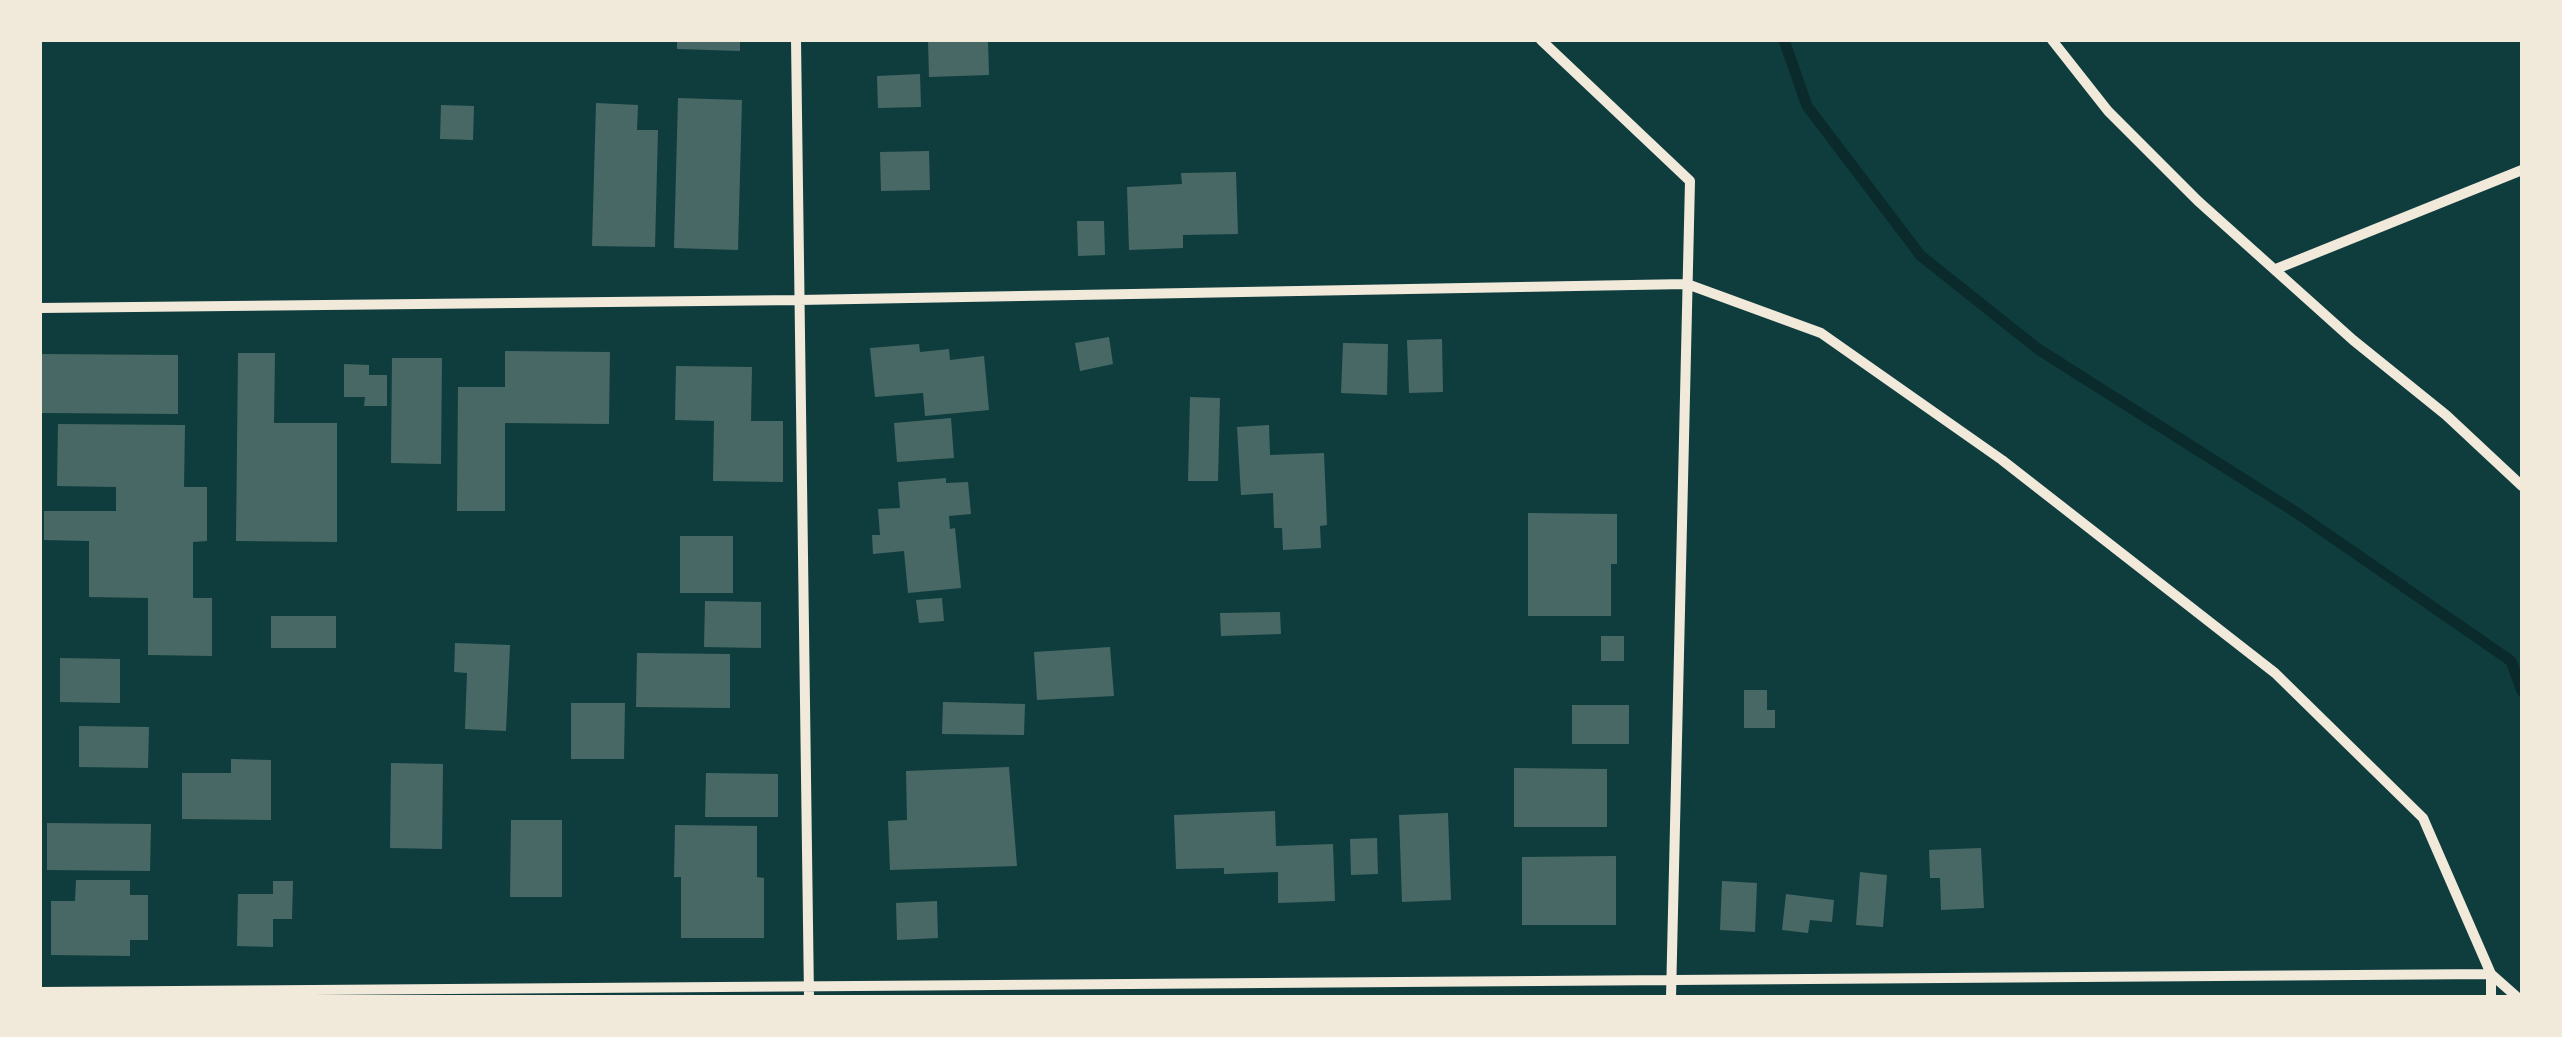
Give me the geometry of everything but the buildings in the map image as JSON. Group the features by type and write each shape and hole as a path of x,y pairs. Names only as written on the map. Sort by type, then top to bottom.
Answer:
{"street":[{"path":"796,40 809,993"},
{"path":"1542,40 1690,181 1671,997"},
{"path":"2052,40 2121,124 2198,202 2353,340 2446,415 2522,486"},
{"path":"2276,268 2522,170"},
{"path":"40,308 799,300 1687,284 1821,333 2002,460 2276,673 2424,818 2490,974 2491,997"},
{"path":"40,992 809,993 1671,978 2490,974 2517,997"}],"waterway":[{"path":"1784,40 1807,106 1921,256 2038,349 2297,513 2511,661 2522,691"}]}
